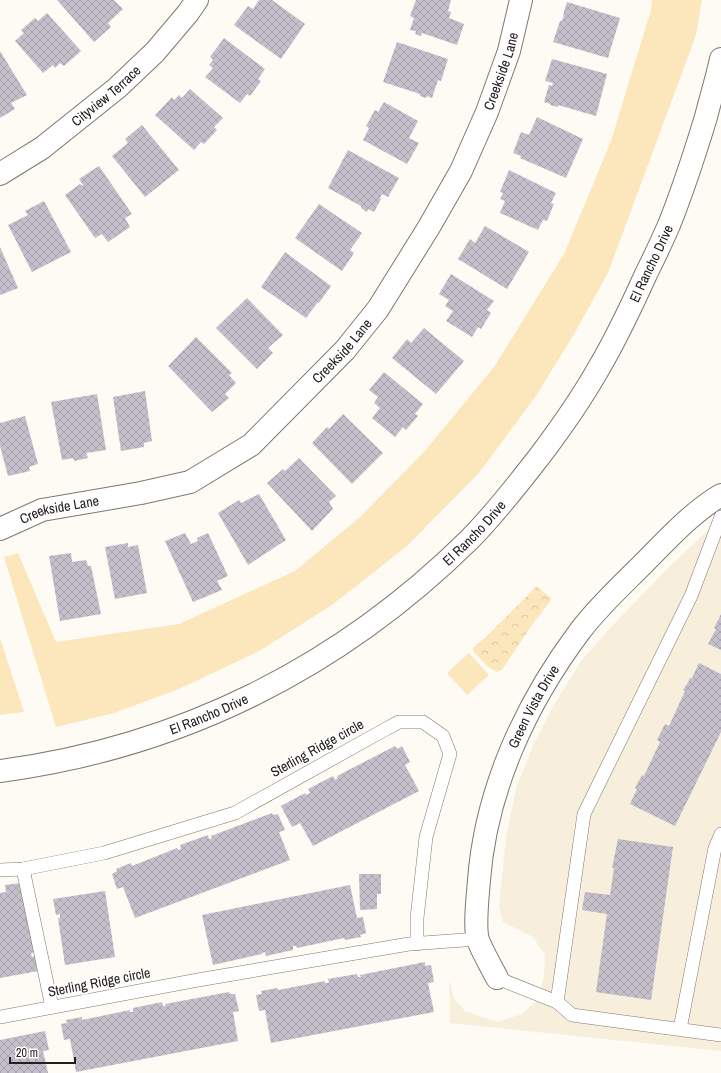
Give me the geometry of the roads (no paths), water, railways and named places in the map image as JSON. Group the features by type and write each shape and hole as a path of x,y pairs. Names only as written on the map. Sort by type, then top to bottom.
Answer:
{"street":[{"name":"Cityview Terrace","path":"0,174 42,148 117,88 155,52 197,0"},
{"name":"Creekside Lane","path":"0,529 42,510 141,493 190,482 251,445 340,356 378,309 429,228 461,171 487,112 509,51 521,0"},
{"name":"El Rancho Drive","path":"0,771 87,756 148,739 210,716 268,689 324,656 373,623 421,585 470,538 513,491 556,434 599,368 635,298 669,226 695,153 721,59"},
{"name":"Green Vista Drive","path":"497,978 478,939 477,914 480,868 489,817 504,767 523,722 548,676 581,630 605,603 686,521 721,495"}],"lane":[{"path":"557,1002 584,814 691,596 721,517"},
{"name":"Sterling Ridge circle","path":"0,870 23,869 104,853 235,813 399,722 423,722 443,736 450,754 426,837 417,918 417,944"},
{"path":"680,1029 715,848 721,834"},
{"path":"23,869 52,1008"},
{"name":"Sterling Ridge circle","path":"0,1017 198,980 417,944 478,939"},
{"path":"497,978 557,1002 572,1015 721,1035"}]}
